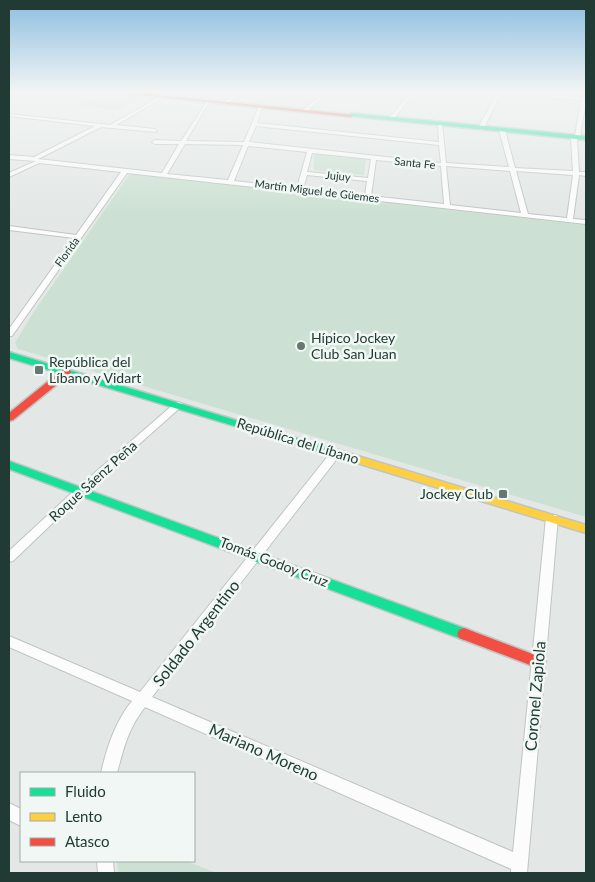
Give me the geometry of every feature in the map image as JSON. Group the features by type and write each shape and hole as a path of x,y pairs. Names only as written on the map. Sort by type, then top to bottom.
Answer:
{"main road":[{"path":"527,132 582,137"},
{"name":"República del Líbano","path":"9,355 586,529"},
{"path":"9,418 66,372"},
{"name":"Tomás Godoy Cruz","path":"9,465 538,662"}],"street":[{"path":"9,176 87,132"},
{"path":"164,174 189,132"},
{"path":"231,181 251,132"},
{"path":"331,132 442,144"},
{"path":"441,132 447,206"},
{"path":"503,132 524,215"},
{"path":"570,220 576,173 574,139 582,137"},
{"name":"Santa Fe","path":"155,142 246,144 444,166 513,168 586,174"},
{"path":"300,189 310,151"},
{"name":"Martín Miguel de Güemes","path":"9,157 586,222"},
{"path":"368,197 374,158"},
{"name":"Florida","path":"9,334 125,171"},
{"name":"Jujuy","path":"304,172 371,180"},
{"path":"9,228 78,237"},
{"name":"Roque Sáenz Peña","path":"9,558 80,491 178,405"},
{"name":"Soldado Argentino","path":"109,772 119,736 130,716 336,453"},
{"name":"Coronel Zapiola","path":"519,868 552,518"},
{"name":"Mariano Moreno","path":"9,641 519,868"},
{"path":"9,811 20,817"}],"green space":[{"path":"314,155 364,159 366,160 364,175 314,170"},
{"name":"Hípico Jockey Club San Juan","path":"134,174 586,225 586,517 18,349 15,343 33,313 129,175"},
{"path":"117,862 189,862 217,873 118,873"}],"traffic: fast":[{"path":"526,132 586,138"},
{"path":"9,355 338,454"},
{"path":"9,465 464,634"}],"traffic: slow":[{"path":"338,454 586,529"}],"traffic: jam":[{"path":"9,418 66,372"},
{"path":"464,634 538,662"}],"place":[{"name":"Hípico Jockey Club San Juan","path":"301,346"},
{"name":"República del Líbano y Vidart","path":"39,370"},
{"name":"Jockey Club","path":"503,494"}]}
